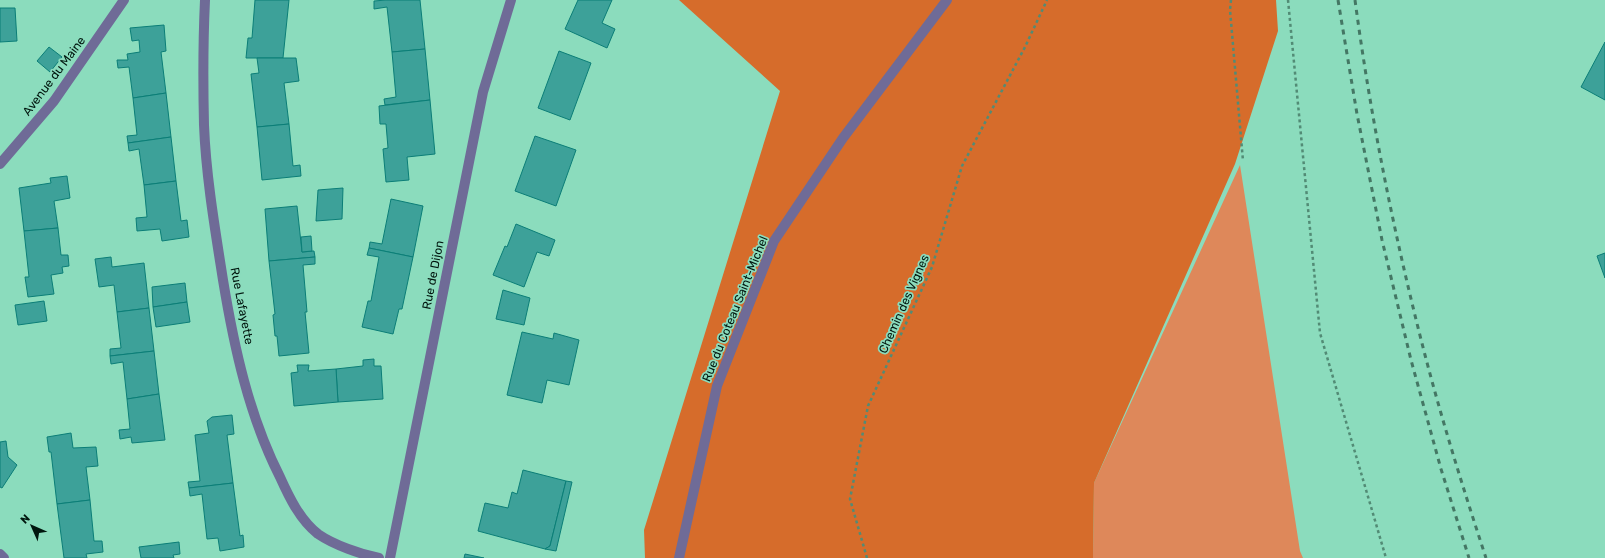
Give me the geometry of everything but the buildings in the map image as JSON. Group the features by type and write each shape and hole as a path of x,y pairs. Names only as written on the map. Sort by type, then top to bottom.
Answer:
{"street":[{"name":"Avenue du Maine","path":"0,164 54,101 124,0"},
{"name":"Rue Lafayette","path":"205,0 203,34 204,126 213,221 232,332 254,414 272,461 300,514 318,534 349,550 379,558"},
{"name":"Rue de Dijon","path":"390,558 483,92 511,0"},
{"name":"Rue du Coteau Saint-Michel","path":"680,558 717,386 774,241 843,138 946,0"},
{"path":"0,554 4,558"}],"path":[{"name":"Chemin des Vignes","path":"867,558 850,499 868,406 932,267 962,166 1026,47 1047,0"},
{"path":"1231,0 1230,10 1243,161"},
{"path":"1288,0 1320,333 1386,558"}],"shaded area":[{"path":"679,0 1276,0 1278,31 1235,164 1094,483 1093,558 645,558 644,530 780,91"},
{"path":"1240,165 1300,551 1303,558 1093,558 1094,483"}],"railway":[{"path":"1338,0 1357,114 1382,240 1411,360 1441,469 1469,558"},
{"path":"1355,0 1376,134 1414,311 1439,406 1486,558"}]}
